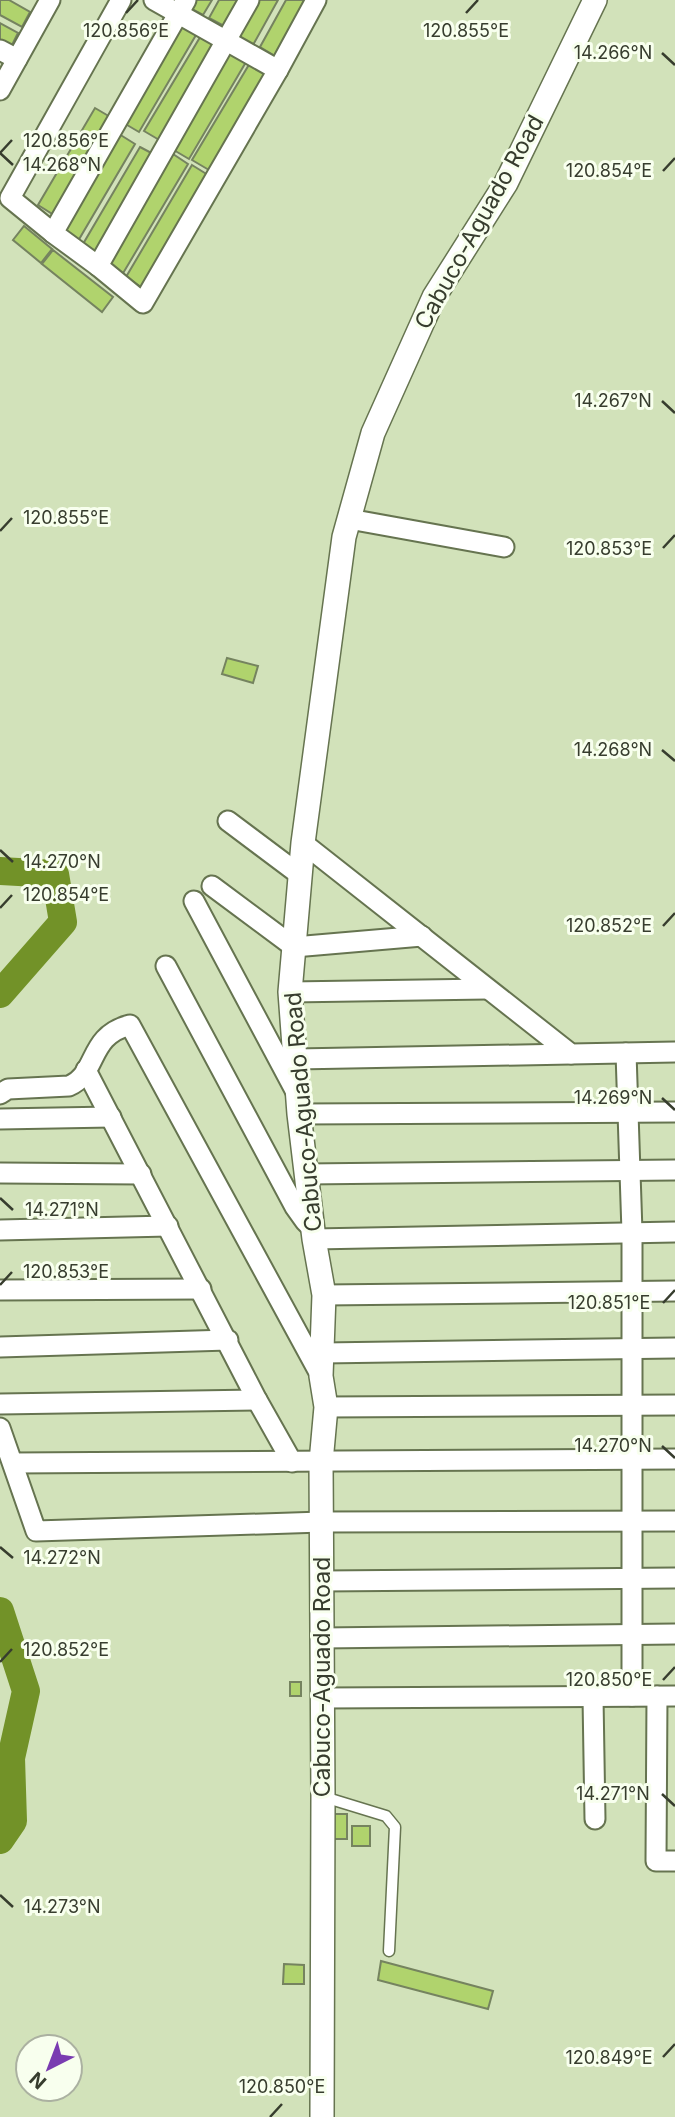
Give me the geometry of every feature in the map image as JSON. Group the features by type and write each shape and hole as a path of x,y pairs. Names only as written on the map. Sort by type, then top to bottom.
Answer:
{"street":[{"path":"121,0 5,195 143,303 316,0"},
{"path":"154,0 182,7 226,41 278,70"},
{"path":"98,266 249,0"},
{"name":"Cabuco-Aguado Road","path":"321,2117 321,1462 326,1407 321,1376 324,1295 298,1104 290,992 303,843 342,551 373,433 434,298 506,183 595,0"},
{"path":"0,90 8,55 42,3"},
{"path":"53,233 182,7"},
{"path":"349,519 504,547"},
{"path":"228,821 300,875"},
{"path":"303,843 571,1054"},
{"path":"212,886 294,947 422,936"},
{"path":"194,901 298,1104 675,1112"},
{"path":"166,965 295,1207 314,1235 675,1232"},
{"path":"290,992 487,989"},
{"path":"0,1094 8,1089 69,1086 78,1082 102,1041 110,1033 130,1025 321,1376"},
{"path":"296,1059 675,1052"},
{"path":"626,1053 632,1232 632,1696"},
{"path":"86,1070 257,1400 292,1462"},
{"path":"0,1119 111,1117"},
{"path":"306,1174 675,1170"},
{"path":"0,1174 141,1174"},
{"path":"0,1230 168,1226"},
{"path":"0,1290 201,1289"},
{"path":"324,1295 675,1291"},
{"path":"0,1347 228,1340"},
{"path":"323,1353 675,1348"},
{"path":"0,1404 257,1400"},
{"path":"326,1407 675,1405"},
{"path":"0,1428 36,1531 322,1522 675,1521"},
{"path":"13,1463 675,1459"},
{"path":"322,1581 675,1578"},
{"path":"322,1637 675,1634"},
{"path":"323,1698 666,1696 666,1807 656,1861 675,1861"},
{"path":"593,1697 595,1819"}],"lane":[{"path":"323,1797 386,1816 395,1827 389,1951"}],"building":[{"path":"0,0 9,0 30,12 22,27 0,15"},
{"path":"192,0 212,0 203,15 188,7"},
{"path":"219,0 239,0 224,26 209,18"},
{"path":"259,0 278,0 253,45 238,36"},
{"path":"286,0 305,0 275,56 260,47"},
{"path":"0,23 18,33 10,49 0,43"},
{"path":"180,25 196,35 139,132 122,122"},
{"path":"202,34 218,44 161,141 144,131"},
{"path":"230,52 246,62 189,159 172,149"},
{"path":"250,63 266,73 209,170 192,160"},
{"path":"95,108 112,118 54,215 38,205"},
{"path":"119,134 135,144 78,241 62,231"},
{"path":"140,147 157,156 99,253 83,244"},
{"path":"173,154 188,164 122,275 106,266"},
{"path":"192,165 208,175 141,287 126,277"},
{"path":"24,226 52,249 41,263 13,240"},
{"path":"53,250 113,297 102,312 42,264"},
{"path":"227,658 258,666 253,683 222,674"},
{"path":"290,1682 301,1682 301,1696 290,1696"},
{"path":"331,1814 347,1814 347,1839 332,1839"},
{"path":"352,1826 370,1826 370,1846 352,1846"},
{"path":"381,1961 493,1991 488,2009 378,1980"},
{"path":"284,1964 304,1965 304,1984 283,1984"}],"waterway":[{"path":"0,871 55,874 63,922 0,994"},
{"path":"0,1611 26,1691 11,1758 13,1821 0,1840"}]}
